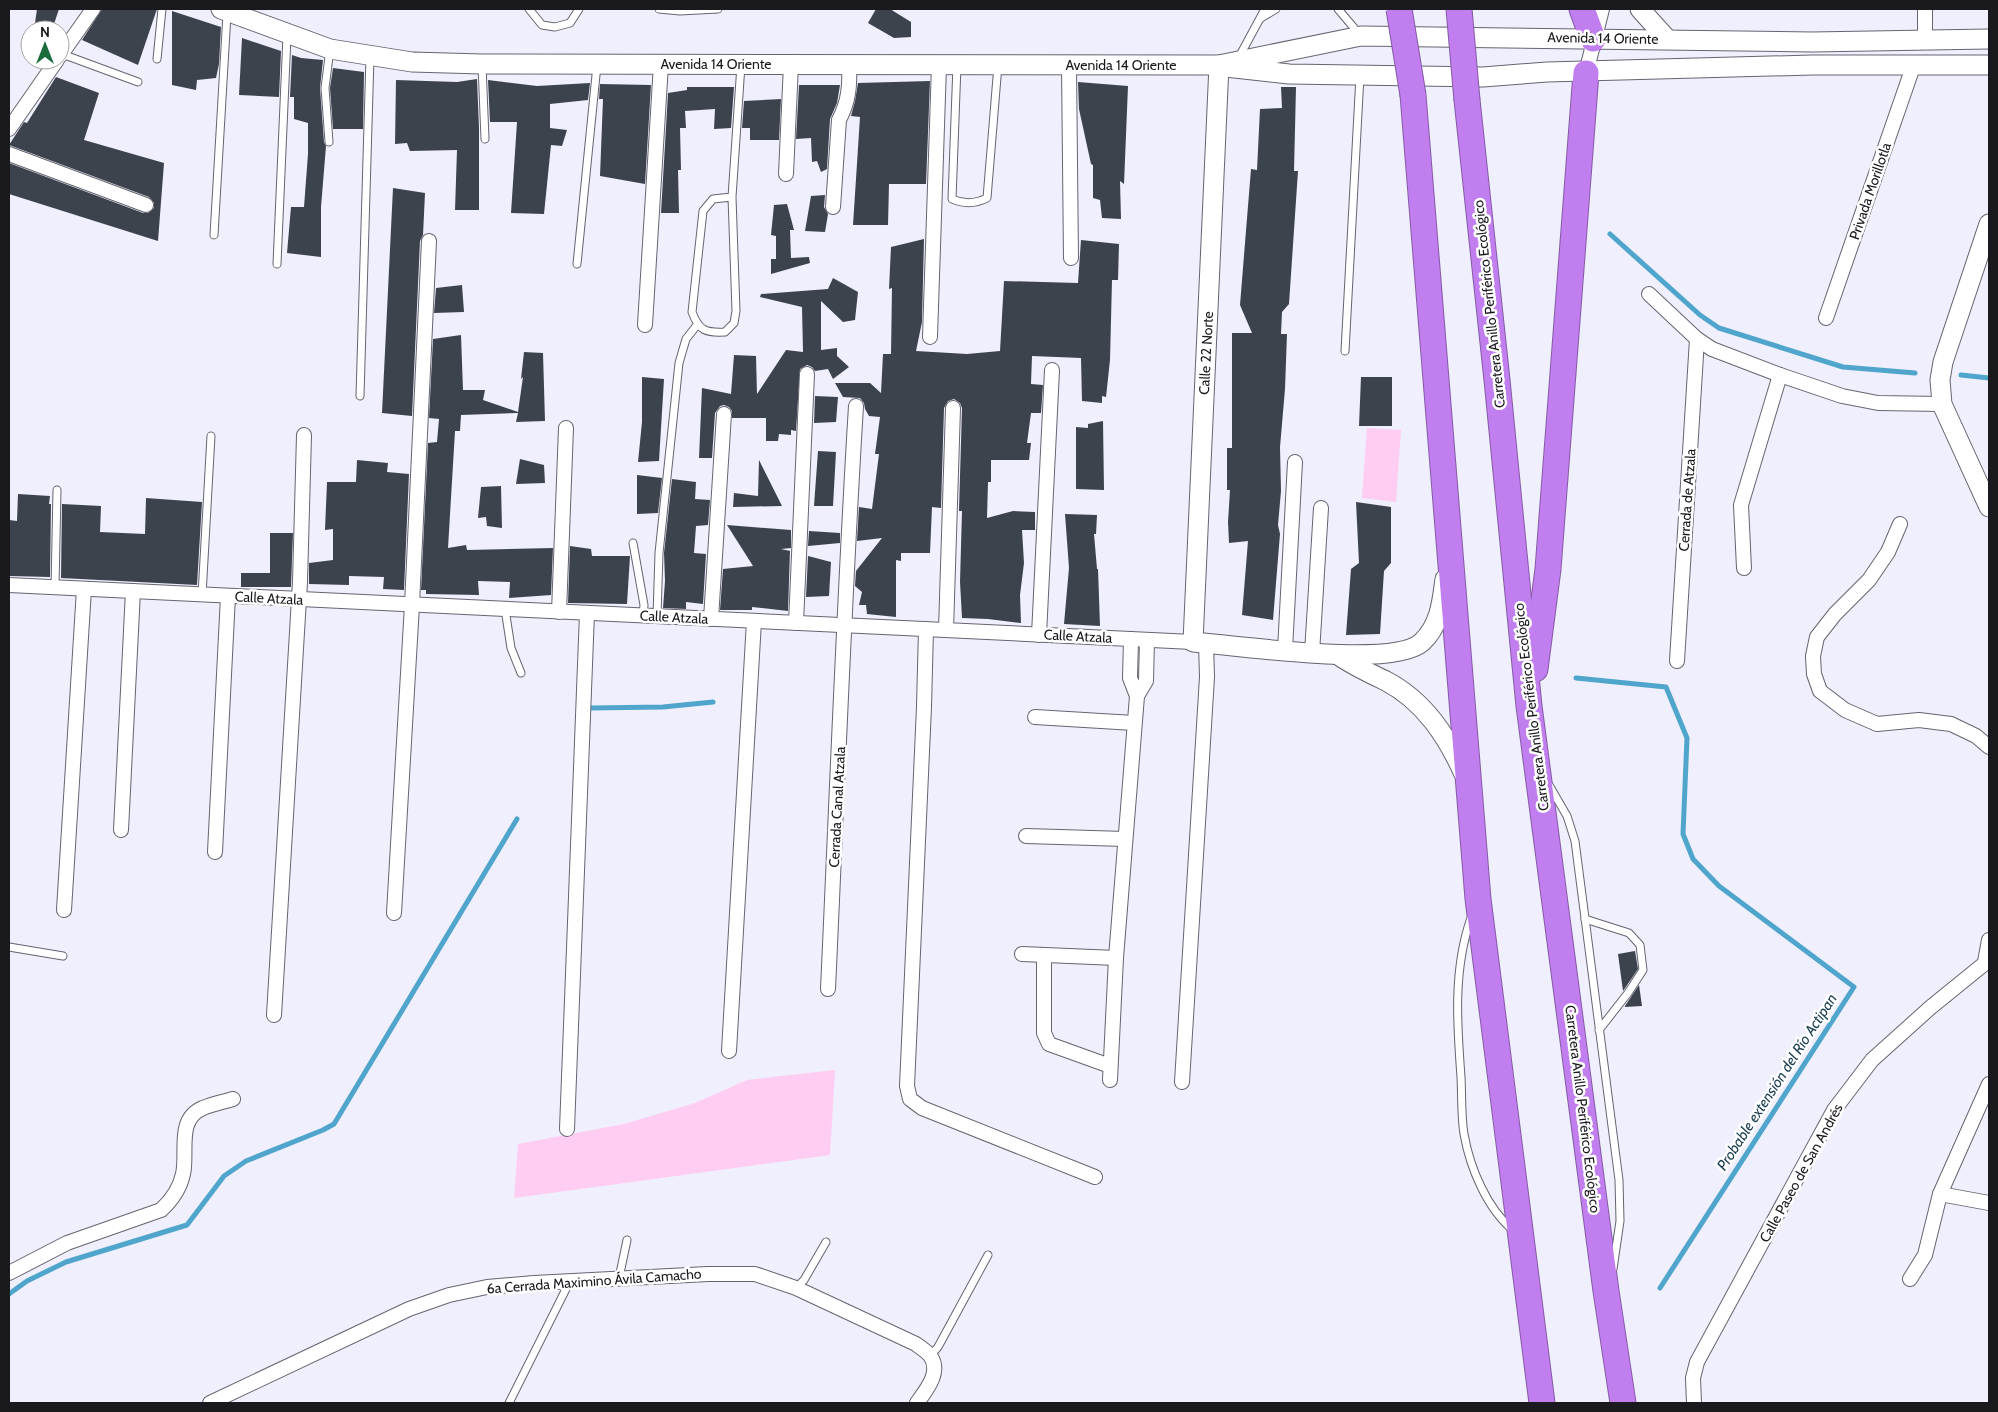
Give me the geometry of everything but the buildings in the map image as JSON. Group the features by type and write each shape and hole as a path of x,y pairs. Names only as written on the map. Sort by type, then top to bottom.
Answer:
{"highway":[{"path":"1399,9 1414,95 1478,898 1542,1403"},
{"name":"Carretera Anillo Periférico Ecológico","path":"1459,9 1529,706 1606,1291 1623,1403"},
{"path":"1582,9 1593,39"},
{"path":"1529,706 1548,569 1586,73"}],"main road":[{"path":"1640,9 1667,39"},
{"name":"Avenida 14 Oriente","path":"224,10 330,49 412,62 482,64 1229,65 1289,74 1483,77 1547,72 1586,73 1812,65 1989,65"},
{"name":"Avenida 14 Oriente","path":"1229,65 1361,36 1812,42 1989,39"},
{"path":"1812,42 1812,65"},
{"name":"Calle 22 Norte","path":"1200,642 1229,65"},
{"path":"1989,224 1943,362 1940,380 1942,404 1989,507"},
{"name":"Calle Atzala","path":"1200,642 1338,655 1405,651 1422,642 1431,632 1437,621 1441,608 1450,550"},
{"path":"1338,655 1358,669 1387,682 1411,698 1425,711 1448,740 1469,786"}],"street":[{"path":"70,42 93,9"},
{"path":"1586,73 1602,9"},
{"path":"1925,9 1925,39"},
{"path":"645,325 661,64"},
{"path":"786,174 791,64"},
{"path":"832,207 839,120 846,108 850,85 849,64"},
{"name":"Privada Morillotla","path":"1826,318 1914,64"},
{"path":"930,337 948,65"},
{"path":"1069,65 1071,258"},
{"path":"9,129 50,70"},
{"path":"9,154 146,205"},
{"path":"394,913 412,605 429,241"},
{"path":"1650,294 1697,339 1712,349 1780,375 1842,396 1878,403 1942,404"},
{"name":"Cerrada de Atzala","path":"1677,661 1697,339"},
{"path":"1039,634 1052,370"},
{"path":"796,623 807,374"},
{"path":"1744,568 1741,505 1780,375"},
{"name":"Cerrada Canal Atzala","path":"828,989 856,406"},
{"path":"946,630 953,408"},
{"path":"711,619 724,414"},
{"path":"559,612 566,428"},
{"path":"274,1016 298,599 304,435"},
{"path":"1285,650 1295,462"},
{"path":"1312,653 1321,508"},
{"path":"1900,524 1888,552 1870,580 1836,614 1817,637 1813,656 1814,674 1820,691 1845,710 1877,724 1919,720 1951,724 1976,736 1989,747"},
{"name":"Calle Atzala","path":"9,585 1200,642"},
{"path":"64,910 84,589"},
{"path":"121,830 133,591"},
{"path":"215,852 228,596"},
{"path":"567,1128 587,613"},
{"path":"729,1051 754,621"},
{"path":"926,629 924,717 906,1086 910,1099 922,1108 1096,1177"},
{"path":"1131,639 1130,678 1137,696"},
{"path":"1110,1080 1116,958 1134,723 1137,696 1146,681 1146,640"},
{"path":"1182,1082 1207,677 1200,642"},
{"path":"1035,716 1134,723"},
{"path":"1026,836 1126,839"},
{"path":"1987,961 1989,940"},
{"path":"1022,954 1116,958"},
{"path":"1044,955 1044,1034 1049,1044 1110,1066"},
{"name":"Calle Paseo de San Andrés","path":"1694,1403 1693,1378 1697,1362 1834,1110 1872,1060 1987,961"},
{"path":"1910,1279 1924,1255 1940,1194 1989,1084"},
{"path":"9,1273 67,1243 161,1210 172,1200 183,1174 185,1135 188,1119 201,1108 233,1099"},
{"path":"1940,1194 1989,1203"},
{"name":"6a Cerrada Maximino Ávila Camacho","path":"210,1403 355,1333 409,1309 449,1295 487,1287 570,1281 708,1274 755,1274 796,1288 916,1344 931,1355"},
{"path":"917,1403 933,1379 934,1366 931,1355"}],"lane":[{"path":"157,59 162,9"},
{"path":"529,9 542,25 555,27 570,23 579,9"},
{"path":"659,9 718,9"},
{"path":"1229,65 1265,9"},
{"path":"1260,19 1276,9"},
{"path":"1338,9 1361,36"},
{"path":"214,235 224,10"},
{"path":"277,264 287,33"},
{"path":"329,142 325,88 330,49"},
{"path":"360,396 370,55"},
{"path":"70,59 138,82"},
{"path":"482,64 485,139"},
{"path":"577,264 597,64"},
{"path":"732,196 713,199 703,211 692,312 697,325 710,332 725,332 734,323 736,311 732,196 741,64"},
{"path":"948,65 952,199 958,202 978,203 987,198 998,65"},
{"path":"1345,351 1360,76"},
{"path":"650,616 659,553 679,363 686,339 697,325"},
{"path":"202,595 211,436"},
{"path":"55,587 57,490"},
{"path":"633,543 644,605 650,616"},
{"path":"505,609 511,648 521,673"},
{"path":"1537,766 1561,804 1572,828 1600,1030 1620,1200 1618,1242 1606,1291"},
{"path":"1478,898 1463,952 1457,1002 1464,1133 1474,1168 1490,1203 1502,1221 1520,1236"},
{"path":"1585,918 1629,933 1640,945 1643,970 1600,1030"},
{"path":"9,948 63,956"},
{"path":"619,1278 627,1240"},
{"path":"796,1288 804,1280 826,1242"},
{"path":"931,1355 938,1346 988,1255"},
{"path":"509,1403 570,1281"}],"shaded area":[{"path":"1367,428 1401,430 1396,502 1362,498"},
{"path":"835,1070 830,1155 514,1198 518,1144 624,1124 695,1103 747,1080"}],"waterway":[{"path":"1610,234 1700,315 1719,328 1843,367 1915,373"},
{"path":"1961,375 1989,378"},
{"name":"Probable extensión del Río Actipan","path":"1576,678 1666,687 1687,738 1683,834 1693,859 1719,886 1854,987 1660,1288"},
{"name":"Probable extensión del Río Actipan","path":"590,708 663,707 713,702"},
{"path":"9,1294 27,1281 66,1262 187,1225 224,1176 246,1161 334,1124 517,819"}]}
